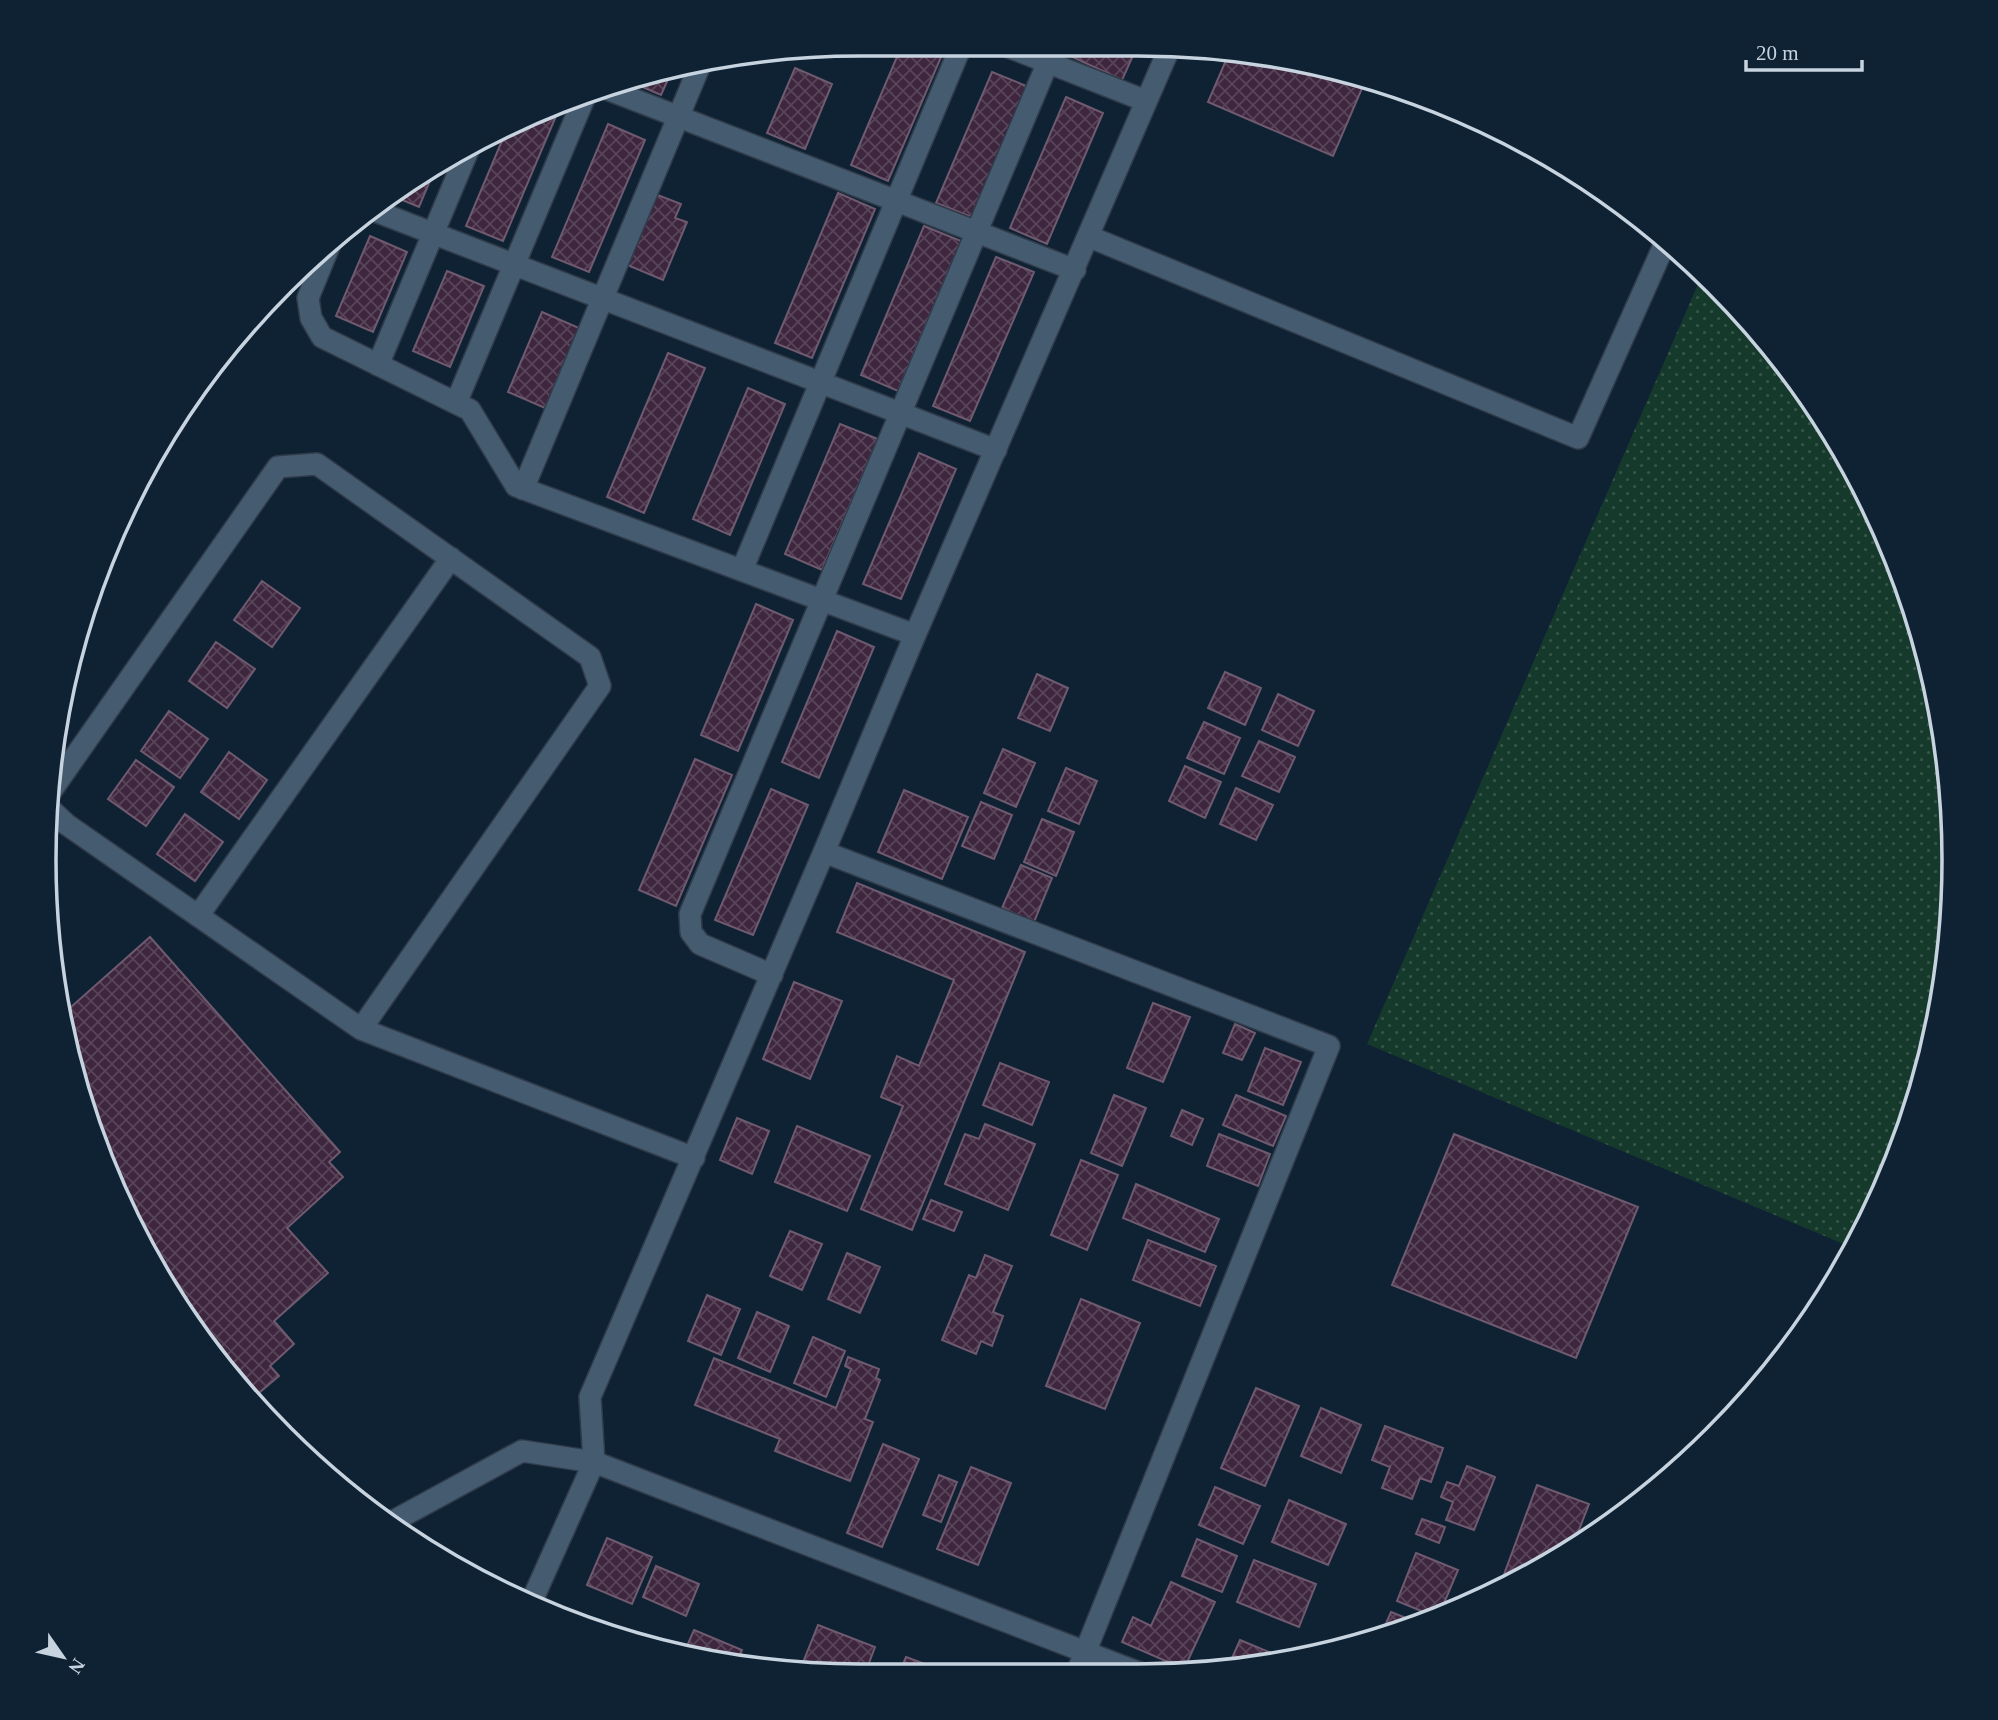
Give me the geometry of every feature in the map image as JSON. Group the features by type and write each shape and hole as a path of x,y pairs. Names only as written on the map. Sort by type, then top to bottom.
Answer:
{"street":[{"path":"741,570 957,56"},
{"path":"1032,56 1146,101"},
{"path":"534,1595 594,1462 590,1397 915,635 1076,270 1166,57"},
{"path":"772,975 701,944 691,932 690,915 1048,62"},
{"path":"523,489 697,72"},
{"path":"619,94 1076,270"},
{"path":"456,403 579,107"},
{"path":"378,365 463,161"},
{"path":"382,214 996,450"},
{"path":"1090,237 1578,438 1662,251"},
{"path":"322,263 308,298 311,318 322,337 470,410 516,486 915,635"},
{"path":"61,777 278,467 317,464 590,657 600,686 361,1029"},
{"path":"198,916 451,558"},
{"path":"58,816 361,1029 694,1158"},
{"path":"824,852 1329,1046 1080,1664"},
{"path":"398,1518 522,1451 594,1462 1115,1664"}],"green space":[{"path":"1698,283 1776,371 1807,413 1834,458 1881,552 1915,652 1927,703 1940,807 1942,860 1935,965 1915,1068 1881,1168 1844,1244 1367,1044"}],"building":[{"path":"897,56 941,56 888,181 851,165"},
{"path":"1070,56 1133,56 1122,80"},
{"path":"1226,61 1295,71 1362,88 1333,156 1208,102"},
{"path":"795,68 832,84 805,149 767,133"},
{"path":"992,72 1029,87 974,218 936,203"},
{"path":"668,79 661,95 641,86"},
{"path":"1066,97 1103,113 1047,244 1010,228"},
{"path":"556,115 503,241 466,226 502,140"},
{"path":"608,124 645,140 589,272 552,257"},
{"path":"430,181 419,207 401,200"},
{"path":"838,193 875,209 812,358 775,343"},
{"path":"655,194 681,204 675,218 687,222 663,280 625,264"},
{"path":"924,226 961,241 898,391 861,375"},
{"path":"370,236 407,252 373,332 336,316"},
{"path":"996,257 1034,272 970,421 933,406"},
{"path":"447,271 484,286 450,367 413,351"},
{"path":"542,312 579,328 545,408 508,392"},
{"path":"668,353 705,368 644,513 607,497"},
{"path":"748,388 785,404 730,535 693,519"},
{"path":"840,424 878,439 822,570 785,554"},
{"path":"919,453 956,469 901,599 863,584"},
{"path":"262,581 300,608 272,647 234,620"},
{"path":"756,604 793,620 738,751 701,735"},
{"path":"837,631 874,647 819,778 782,762"},
{"path":"216,642 255,669 227,708 189,681"},
{"path":"1225,672 1261,688 1245,725 1208,708"},
{"path":"1037,674 1068,688 1050,731 1018,718"},
{"path":"1278,694 1314,711 1298,746 1262,730"},
{"path":"169,711 208,739 180,778 141,751"},
{"path":"1204,722 1240,738 1224,774 1187,758"},
{"path":"1259,741 1295,757 1279,792 1242,776"},
{"path":"1003,749 1035,763 1016,807 984,793"},
{"path":"229,752 267,780 239,819 201,792"},
{"path":"695,759 732,775 676,906 639,890"},
{"path":"136,760 174,787 146,826 108,799"},
{"path":"1185,766 1221,782 1205,818 1169,801"},
{"path":"1066,768 1097,781 1079,824 1048,811"},
{"path":"1236,788 1273,805 1256,840 1220,824"},
{"path":"771,789 808,805 753,935 715,920"},
{"path":"904,790 968,817 942,879 878,852"},
{"path":"981,802 1012,815 994,859 962,846"},
{"path":"185,814 223,842 195,881 157,854"},
{"path":"1042,819 1074,832 1056,876 1024,862"},
{"path":"1021,865 1052,878 1034,922 1002,908"},
{"path":"857,883 1025,952 912,1230 861,1209 903,1106 881,1097 897,1056 919,1066 954,980 837,932"},
{"path":"150,937 340,1152 329,1162 343,1177 287,1228 328,1273 274,1321 294,1344 270,1366 279,1376 259,1393 191,1307 139,1216 117,1168 99,1118 83,1068 70,1008"},
{"path":"794,982 842,1001 810,1079 763,1059"},
{"path":"1153,1003 1190,1017 1163,1082 1127,1068"},
{"path":"1235,1024 1255,1033 1242,1060 1223,1053"},
{"path":"1265,1048 1301,1062 1283,1105 1248,1091"},
{"path":"1000,1063 1049,1082 1032,1125 983,1105"},
{"path":"1114,1095 1146,1108 1122,1166 1091,1153"},
{"path":"1236,1095 1286,1116 1273,1146 1223,1125"},
{"path":"1182,1110 1203,1119 1192,1145 1171,1136"},
{"path":"737,1118 769,1131 752,1174 720,1160"},
{"path":"985,1124 1035,1144 1008,1210 945,1184 965,1134 979,1139"},
{"path":"797,1126 870,1156 847,1211 775,1182"},
{"path":"1219,1134 1270,1154 1258,1186 1207,1166"},
{"path":"1454,1134 1638,1207 1576,1358 1392,1285"},
{"path":"1081,1160 1118,1175 1087,1250 1051,1235"},
{"path":"1136,1184 1219,1219 1205,1252 1123,1218"},
{"path":"931,1200 962,1212 954,1231 923,1219"},
{"path":"790,1231 822,1244 802,1290 770,1276"},
{"path":"1148,1240 1216,1266 1200,1306 1133,1280"},
{"path":"847,1253 880,1267 860,1313 828,1299"},
{"path":"985,1255 1012,1266 993,1312 1003,1316 992,1346 981,1341 976,1354 942,1340 969,1275 976,1278"},
{"path":"707,1295 740,1309 721,1355 688,1341"},
{"path":"1081,1299 1140,1323 1105,1409 1046,1386"},
{"path":"757,1312 789,1326 770,1372 738,1358"},
{"path":"813,1337 845,1351 826,1397 794,1383"},
{"path":"848,1357 879,1369 876,1378 880,1380 865,1419 873,1422 850,1481 775,1451 780,1439 695,1405 714,1358 836,1408 851,1369 845,1366"},
{"path":"1256,1388 1299,1406 1265,1486 1221,1468"},
{"path":"1321,1408 1361,1425 1341,1473 1301,1456"},
{"path":"1385,1426 1443,1448 1431,1482 1420,1478 1412,1499 1382,1488 1390,1467 1372,1460"},
{"path":"883,1444 919,1459 882,1547 847,1533"},
{"path":"1467,1466 1495,1477 1474,1530 1446,1520 1453,1502 1441,1497 1447,1482 1459,1486"},
{"path":"971,1467 1011,1483 978,1565 937,1549"},
{"path":"939,1475 957,1482 941,1522 923,1515"},
{"path":"1537,1485 1589,1504 1578,1533 1503,1576"},
{"path":"1215,1487 1260,1506 1243,1544 1199,1525"},
{"path":"1289,1500 1346,1524 1328,1565 1272,1542"},
{"path":"1422,1519 1445,1527 1439,1543 1416,1534"},
{"path":"607,1538 652,1557 632,1604 587,1585"},
{"path":"1197,1539 1237,1556 1222,1592 1182,1576"},
{"path":"1416,1553 1458,1570 1444,1604 1422,1611 1397,1601"},
{"path":"1254,1560 1316,1584 1299,1627 1237,1602"},
{"path":"656,1566 699,1584 686,1616 643,1597"},
{"path":"1171,1582 1215,1602 1187,1662 1170,1663 1122,1642 1133,1617 1151,1626"},
{"path":"1391,1612 1405,1618 1396,1621 1386,1624"},
{"path":"818,1625 875,1647 869,1664 803,1662"},
{"path":"694,1630 742,1650 740,1655 687,1645"},
{"path":"1240,1640 1271,1653 1243,1657 1232,1658"},
{"path":"906,1657 925,1664 903,1664"}]}
